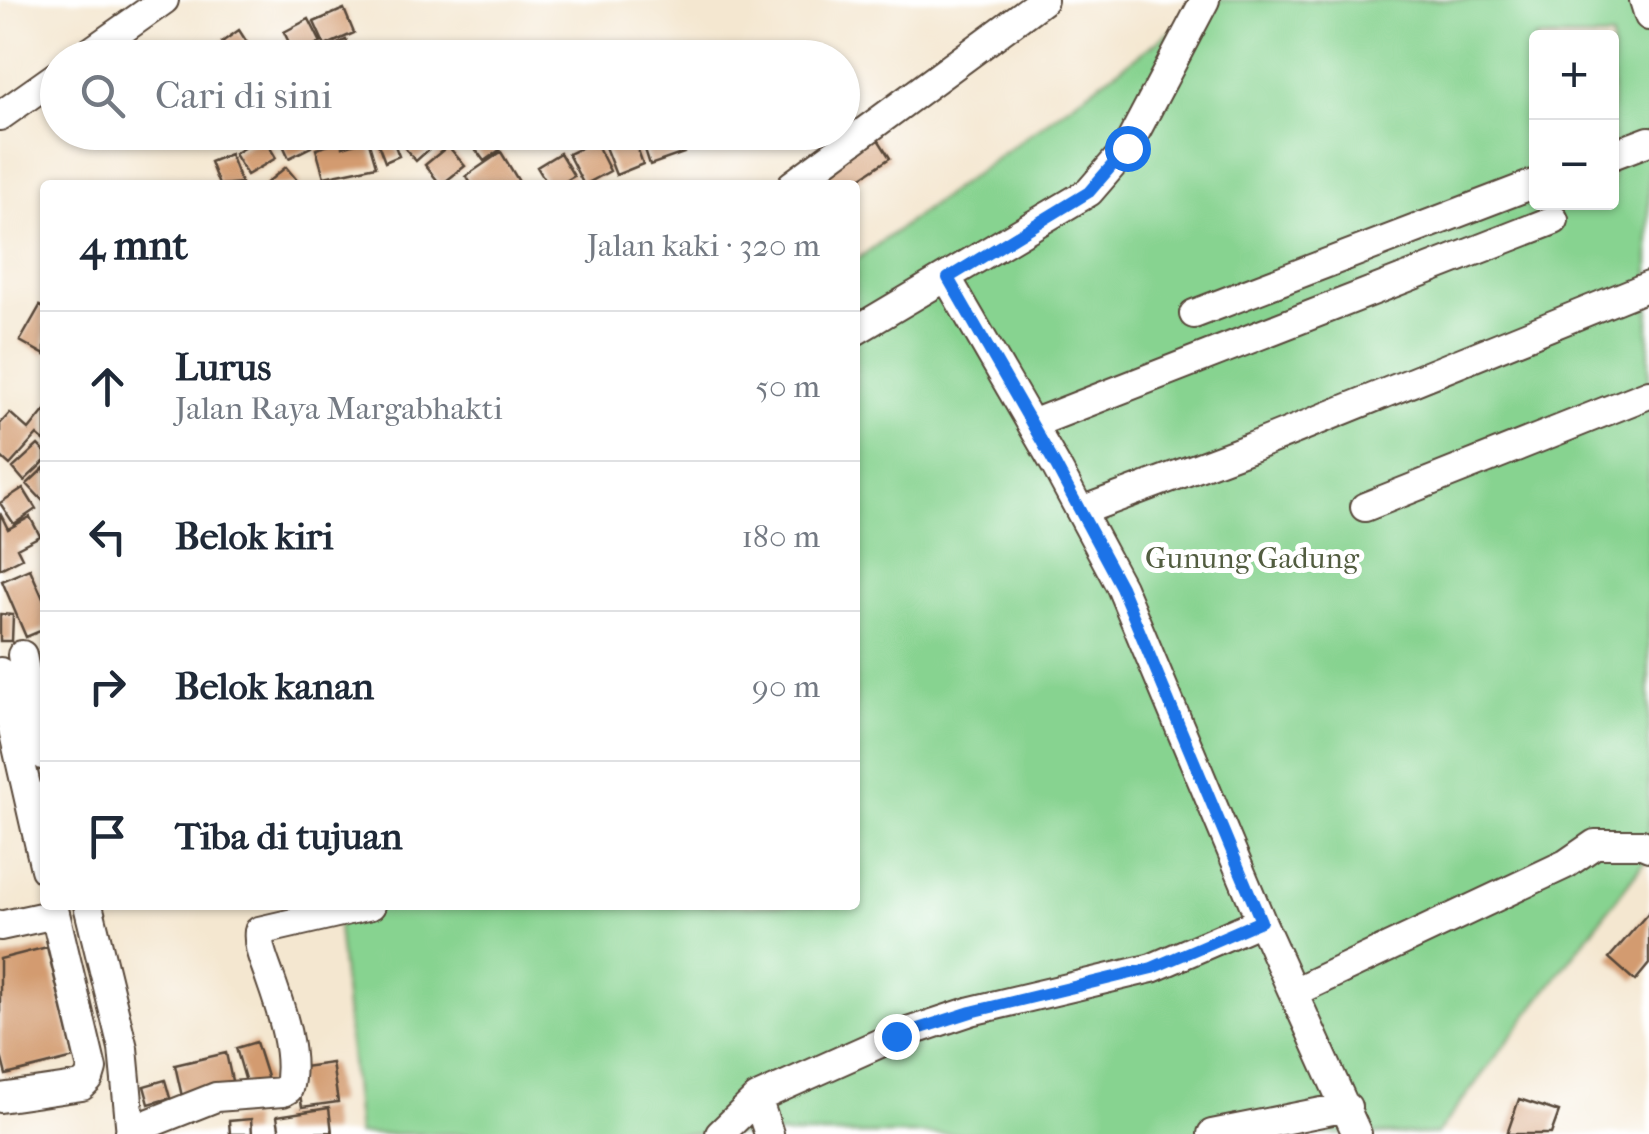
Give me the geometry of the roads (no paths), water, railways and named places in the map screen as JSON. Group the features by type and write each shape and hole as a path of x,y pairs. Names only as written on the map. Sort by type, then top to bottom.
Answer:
{"street":[{"path":"107,40 164,0"},
{"path":"860,132 1019,9 1043,0"},
{"path":"860,328 1089,192 1127,148 1205,0"},
{"path":"1644,0 1649,16"},
{"path":"0,116 40,88"},
{"path":"1619,152 1649,140"},
{"path":"798,180 837,150"},
{"path":"1194,314 1529,187"},
{"path":"1032,424 1554,220"},
{"path":"948,278 1121,587 1261,921 1352,1121 1212,1134"},
{"path":"1081,512 1649,286"},
{"path":"1365,506 1649,394"},
{"path":"25,657 40,731"},
{"path":"25,657 40,816"},
{"path":"1294,992 1566,864 1596,844 1649,847"},
{"path":"0,926 51,910"},
{"path":"0,1098 82,1086 89,1080 92,1069 54,910"},
{"path":"89,910 123,1048 131,1132 216,1097 288,1089 292,1077 286,1039 258,931 349,910"},
{"path":"720,1134 758,1098 914,1030 971,1012 1152,968 1261,921"},
{"path":"758,1098 769,1134"}],"park label":[{"name":"Gunung Gadung","path":"1252,558"}]}
